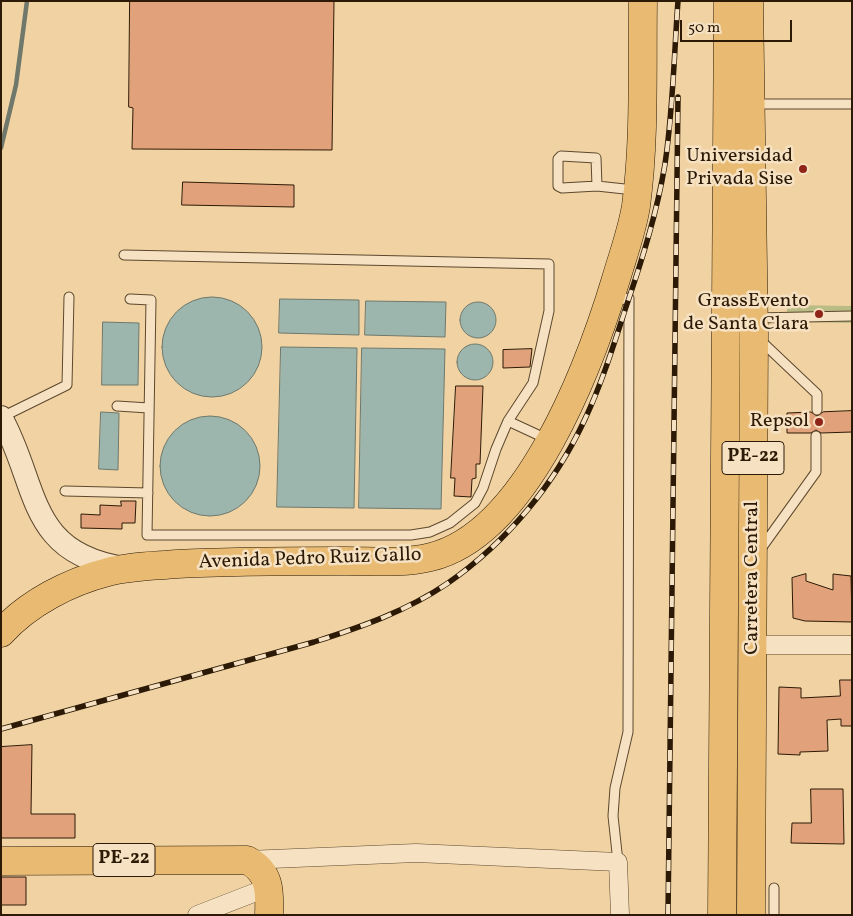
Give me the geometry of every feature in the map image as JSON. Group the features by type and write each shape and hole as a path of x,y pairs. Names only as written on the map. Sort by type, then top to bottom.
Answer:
{"main road":[{"name":"Avenida Pedro Ruiz Gallo","path":"1,633 23,613 57,592 90,577 124,568 221,562 403,561 441,554 468,542 492,521 525,480 550,440 580,381 609,302 630,233 641,148 643,1"},
{"name":"Carretera Central","path":"722,915 728,1"},
{"name":"Carretera Central","path":"749,1 754,326 751,915"},
{"name":"PE-22","path":"1,861 246,860"},
{"path":"246,860 261,869 269,886 269,915"}],"street":[{"path":"1,417 38,511 53,532 84,556 97,562 124,568"},
{"path":"752,645 852,645"},
{"path":"246,860 416,853 618,862 620,915"},
{"path":"197,915 269,886"}],"lane":[{"path":"750,104 852,104"},
{"path":"597,186 596,158 561,156 558,159 558,186 562,188 597,186 637,190"},
{"path":"124,255 549,264 549,311 533,383 508,421 474,504 450,523 430,532 411,535 148,534 151,300 130,299"},
{"path":"1,417 67,385 69,297"},
{"path":"609,302 629,298 628,732 615,788 613,816 618,862"},
{"path":"754,326 852,316"},
{"path":"754,326 817,394 817,410"},
{"path":"117,406 149,408"},
{"path":"508,421 550,440"},
{"path":"753,561 816,472 816,436"},
{"path":"65,491 148,493"},
{"path":"774,888 774,915"}],"green space":[{"name":"GrassEvento de Santa Clara","path":"787,305 852,306 852,323 787,322"}],"water":[{"path":"212,297 231,301 247,312 258,328 262,347 258,366 247,382 231,393 212,397 193,393 177,382 166,366 162,347 166,328 177,312 193,301"},
{"path":"280,299 359,300 359,335 279,333"},
{"path":"366,301 446,302 445,337 365,335"},
{"path":"478,302 485,303 491,307 495,313 495,327 491,333 485,337 478,338 471,337 465,333 461,327 460,320 461,313 465,307 471,303"},
{"path":"103,322 139,323 138,385 102,385"},
{"path":"475,344 482,345 488,349 492,355 492,369 488,375 482,379 475,380 468,379 462,375 458,369 457,362 458,355 462,349 468,345"},
{"path":"281,347 357,348 354,508 277,507"},
{"path":"362,348 445,349 441,509 359,508"},
{"path":"101,412 119,413 118,470 99,469"},
{"path":"210,416 229,420 245,431 256,447 260,466 256,485 245,501 229,512 210,516 191,512 175,501 164,485 160,466 164,447 175,431 191,420"}],"building":[{"path":"130,1 334,1 332,150 132,149 133,108 129,107"},
{"path":"183,182 294,185 294,207 182,205"},
{"path":"532,349 530,367 503,368 503,350"},
{"path":"456,386 483,386 480,464 476,464 476,478 472,479 471,497 454,496 455,478 451,478"},
{"name":"Repsol","path":"852,411 852,432 821,433 816,430 811,433 787,433 787,413 811,412 817,416 823,412"},
{"path":"121,501 136,501 135,523 122,523 122,529 81,528 81,514 100,515 100,505 121,506"},
{"path":"806,574 806,581 833,590 833,574 851,576 852,622 805,621 793,618 792,578"},
{"path":"840,680 852,680 852,726 841,726 841,719 827,720 828,751 800,752 800,755 778,754 779,687 801,688 801,698 840,696"},
{"path":"32,745 31,814 75,814 75,838 1,838 1,747"},
{"path":"811,789 843,789 844,844 791,843 792,823 811,823"},
{"path":"1,877 26,877 26,905 1,905"}],"waterway":[{"path":"1,148 16,85 27,1"}],"railway":[{"path":"1,729 314,642 366,624 400,610 448,583 470,567 509,530 544,489 573,443 597,392 638,272 662,182 668,144 678,1"},
{"path":"668,915 678,97"}],"place":[{"name":"Universidad Privada Sise","path":"803,169"},
{"name":"GrassEvento de Santa Clara","path":"819,314"},
{"name":"Repsol","path":"819,422"}]}
